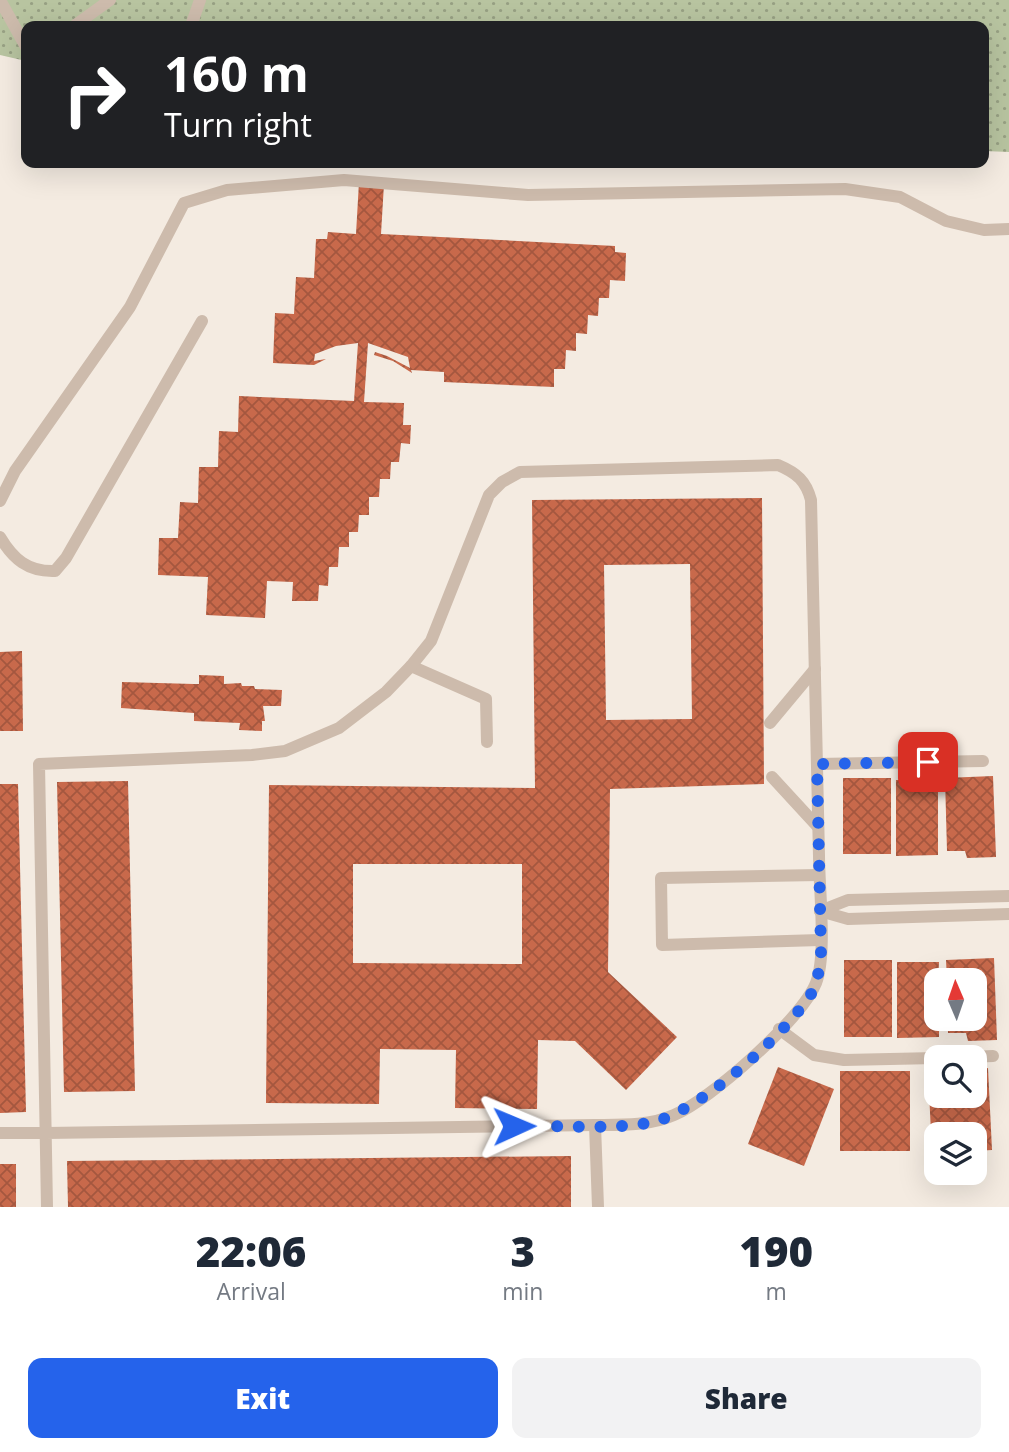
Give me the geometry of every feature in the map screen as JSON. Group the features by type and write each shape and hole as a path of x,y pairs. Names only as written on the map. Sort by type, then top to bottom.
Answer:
{"lane":[{"path":"81,21 110,0"},
{"path":"193,21 200,0"},
{"path":"0,1 21,38"},
{"path":"0,501 15,471 130,307 184,203 227,190 344,180 528,195 845,189 900,197 946,221 984,230 1009,229"},
{"path":"0,537 12,558 33,568 55,571 66,558 202,321"},
{"path":"0,1133 46,1133 595,1125 650,1122 675,1115 727,1080 779,1029 811,993 817,980 820,911 811,500 807,485 794,471 778,465 520,472 502,482 489,495 431,640 386,692 339,728 285,751 252,755 39,764 46,1133 47,1207"},
{"path":"411,666 486,699 487,742"},
{"path":"771,723 815,669"},
{"path":"817,764 983,761"},
{"path":"772,777 818,827"},
{"path":"819,875 661,878 661,892 662,945 820,940"},
{"path":"820,911 848,900 1009,896"},
{"path":"820,911 848,919 1009,914"},
{"path":"779,1029 814,1055 844,1060 924,1058"},
{"path":"987,1056 993,1056"},
{"path":"595,1125 598,1207"}],"green space":[{"path":"0,0 1009,0 1009,152 989,151 989,21 21,21 21,60 0,55"}],"building":[{"path":"359,182 384,184 381,234 615,246 615,252 626,253 625,281 610,280 609,298 599,298 598,316 588,315 587,334 576,333 576,351 566,350 565,369 554,369 554,387 444,382 444,372 411,370 412,373 393,361 374,355 375,352 387,356 410,368 408,357 368,343 364,402 404,403 403,425 411,425 410,444 401,443 399,462 391,462 390,479 380,479 379,497 369,497 369,515 359,515 358,532 349,532 349,547 339,547 338,567 329,567 328,586 319,585 318,601 292,601 293,582 267,581 265,618 206,615 208,577 158,575 159,538 178,538 180,502 198,503 199,467 218,467 219,431 238,432 239,396 354,401 358,343 336,346 315,354 314,361 326,359 314,365 273,363 275,313 294,314 296,277 314,278 316,239 327,239 328,232 356,234"},
{"path":"762,498 764,784 610,789 608,972 677,1037 626,1090 575,1041 538,1040 537,1109 455,1108 456,1050 380,1049 379,1104 266,1103 269,785 535,788 532,500","holes":["690,564 692,719 606,720 604,565","353,864 522,864 522,964 353,963"]},
{"path":"22,651 23,731 0,731 0,652"},
{"path":"199,675 224,676 224,684 241,683 242,686 254,686 255,689 282,690 281,706 263,706 265,721 262,721 262,731 239,730 240,723 194,721 194,713 121,708 122,682 199,684"},
{"path":"993,776 996,857 967,858 965,851 947,851 945,778"},
{"path":"843,778 891,778 891,854 843,854"},
{"path":"896,780 938,780 938,855 896,856"},
{"path":"128,781 135,1091 64,1092 57,782"},
{"path":"0,784 18,784 26,1112 0,1113"},
{"path":"994,958 997,1040 968,1041 966,1033 948,1033 987,1031 987,968 946,968 946,960"},
{"path":"844,960 892,960 892,1037 844,1037"},
{"path":"897,962 939,962 939,968 924,968 924,1031 939,1031 939,1037 897,1038"},
{"path":"778,1067 834,1089 804,1166 748,1144"},
{"path":"987,1068 992,1150 987,1150 987,1122 930,1122 930,1108 987,1108"},
{"path":"840,1071 910,1071 910,1151 840,1151"},
{"path":"571,1156 571,1207 68,1207 67,1161"},
{"path":"0,1164 16,1164 16,1207 0,1207"}],"route":[{"path":"514,1126 625,1125 650,1122 675,1115 727,1080 801,1006 817,980 821,952 817,764 928,762"}]}
